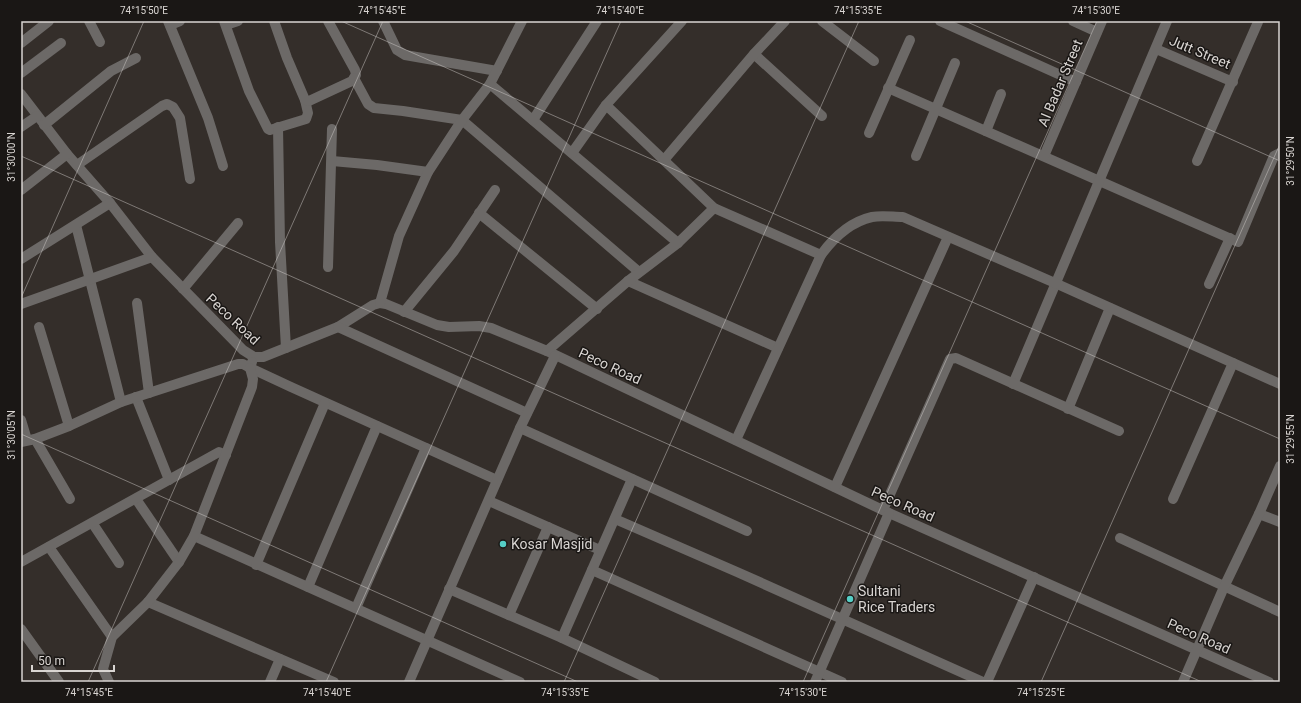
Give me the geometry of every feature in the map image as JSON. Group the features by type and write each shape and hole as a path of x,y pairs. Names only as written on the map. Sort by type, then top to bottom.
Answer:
{"street":[{"path":"21,43 49,21"},
{"path":"90,21 100,42"},
{"path":"180,21 169,23 208,118 223,166"},
{"path":"238,21 225,23 255,103 268,129 270,130 306,119 308,113 305,100 287,58 274,21"},
{"path":"305,100 310,101 352,81 356,75 355,70 328,21"},
{"path":"383,21 398,50 405,55 497,71"},
{"path":"380,303 399,236 428,172 462,120 490,84 522,21"},
{"path":"533,120 597,21"},
{"path":"572,153 606,105 682,21"},
{"path":"664,160 754,54 785,21"},
{"path":"822,21 874,61"},
{"path":"1073,21 1097,32"},
{"name":"Al Badar Street","path":"1044,156 1102,21"},
{"path":"1013,384 1167,21"},
{"path":"946,22 1076,82"},
{"path":"1197,161 1233,82 1258,22"},
{"path":"869,133 910,40"},
{"path":"21,73 61,42"},
{"name":"Jutt Street","path":"1156,49 1233,82"},
{"path":"754,54 822,116"},
{"path":"44,125 111,70 136,58"},
{"path":"916,156 955,63"},
{"path":"354,78 368,104 374,108 462,120 639,272"},
{"path":"490,84 678,243"},
{"path":"888,88 1238,242 1274,156 1280,153"},
{"name":"Peco Road","path":"21,94 44,125 152,257 243,350 254,357 263,357 338,328 373,305 380,303 386,304 437,325 449,327 478,326 491,328 551,354 736,440 886,512 1269,682"},
{"path":"986,131 1001,94"},
{"path":"77,165 167,104 173,107 180,118 190,179"},
{"path":"606,105 714,208 821,255"},
{"path":"21,127 37,116"},
{"path":"278,128 280,242 286,348"},
{"path":"328,266 332,129"},
{"path":"21,190 68,154"},
{"path":"332,161 428,172"},
{"path":"404,312 454,252 495,190"},
{"path":"21,259 110,204"},
{"path":"409,682 527,413 551,354 597,309 639,272 678,243 714,208"},
{"path":"479,214 597,309"},
{"path":"736,440 821,255 838,234 849,227 872,217 881,216 903,217 1055,283 1280,384"},
{"path":"183,289 238,223"},
{"path":"76,225 121,402"},
{"path":"835,487 948,237"},
{"path":"1209,284 1230,238"},
{"path":"21,304 152,257"},
{"path":"628,282 778,348"},
{"path":"137,303 149,393"},
{"path":"1068,408 1110,308"},
{"path":"39,327 69,426"},
{"path":"338,328 527,413"},
{"path":"109,682 103,669 112,637 148,602 179,562 194,536 252,387 253,379 250,368 254,357"},
{"path":"815,682 950,359 956,358 1119,431"},
{"path":"1173,499 1233,363"},
{"path":"28,440 69,426 121,402 238,364 243,364 497,480"},
{"path":"136,397 169,480"},
{"path":"256,565 325,402"},
{"path":"21,420 28,440 70,498"},
{"path":"308,587 377,426"},
{"path":"520,428 747,531"},
{"path":"356,608 426,448"},
{"path":"21,562 93,524 136,498 219,452 226,455"},
{"path":"1183,682 1224,587 1260,514 1280,466"},
{"path":"562,638 632,479"},
{"path":"136,498 179,562"},
{"path":"489,500 600,550"},
{"path":"1260,514 1280,522"},
{"path":"615,519 983,682"},
{"path":"93,524 119,563"},
{"path":"509,615 548,527"},
{"path":"194,536 520,682"},
{"path":"1120,538 1280,612"},
{"path":"49,547 112,637"},
{"path":"592,570 842,682"},
{"path":"987,682 1034,577"},
{"path":"449,588 562,638 655,682"},
{"path":"148,602 334,682"},
{"path":"21,629 58,682"},
{"path":"270,682 280,659"}],"place":[{"name":"Kosar Masjid","path":"503,544"},
{"name":"Sultani Rice Traders","path":"850,599"}]}
